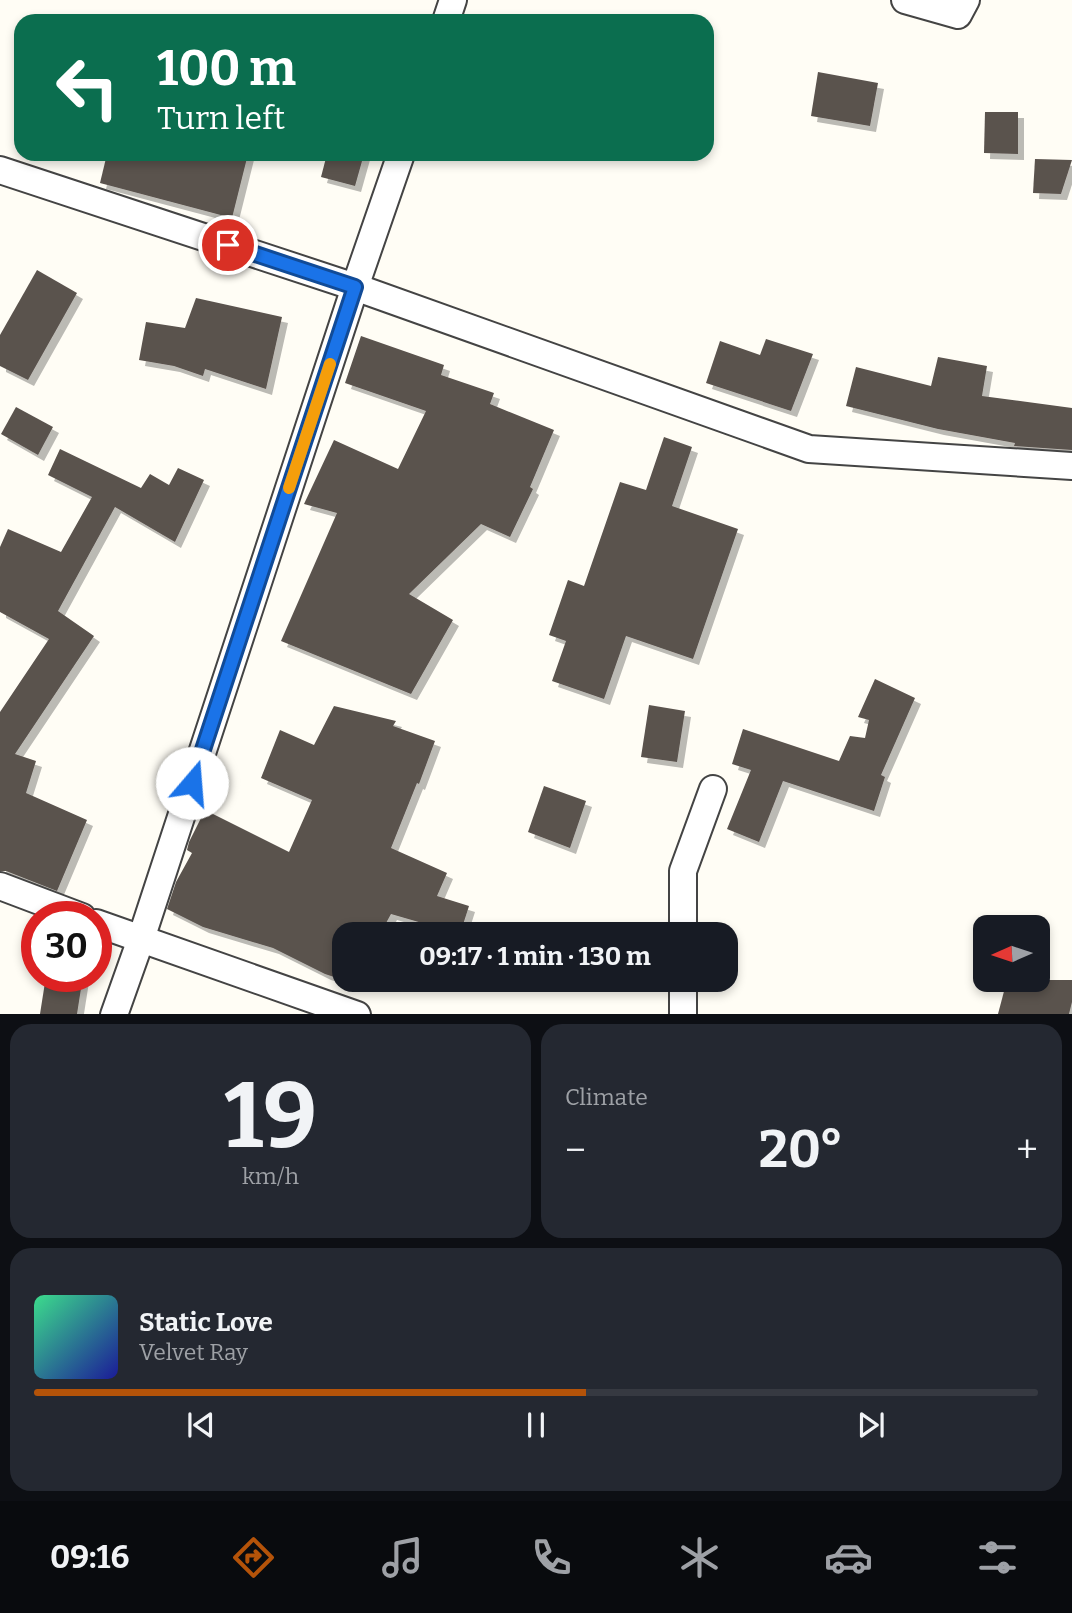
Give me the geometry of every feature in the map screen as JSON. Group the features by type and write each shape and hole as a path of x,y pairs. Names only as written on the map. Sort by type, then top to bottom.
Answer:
{"street":[{"path":"905,0 958,15 965,0"},
{"path":"114,1014 399,161"},
{"path":"0,170 355,287 809,449 1072,466"},
{"path":"683,922 683,871 713,789"},
{"path":"0,886 40,901"},
{"path":"112,929 358,1014"},
{"path":"683,992 683,1014"}],"building":[{"path":"818,72 878,83 870,126 811,116"},
{"path":"985,112 1018,112 1018,154 984,153"},
{"path":"1035,159 1072,160 1061,194 1033,193"},
{"path":"105,161 246,161 232,218 100,183"},
{"path":"325,161 362,161 355,186 321,177"},
{"path":"37,270 77,293 28,380 0,366 0,335"},
{"path":"196,298 282,317 266,389 205,369 203,376 174,366 139,360 146,322 185,328"},
{"path":"361,336 444,365 441,375 494,393 490,404 554,430 530,487 533,489 510,537 481,524 409,594 453,620 411,694 281,641 337,513 304,504 334,440 398,469 426,411 345,383"},
{"path":"766,339 813,354 791,411 706,383 720,341 760,355"},
{"path":"938,357 987,366 982,396 1072,408 1072,450 1014,446 1015,443 938,429 846,406 856,367 931,386"},
{"path":"16,407 53,427 38,455 1,434"},
{"path":"664,437 692,447 672,506 738,529 693,659 626,636 604,699 552,681 566,641 549,635 568,580 584,586 620,482 646,490"},
{"path":"60,449 141,488 150,474 169,485 178,468 204,480 175,542 115,507 58,611 94,636 15,754 36,761 26,793 87,820 57,891 0,871 0,712 49,639 0,612 0,547 8,529 61,552 92,497 48,475"},
{"path":"875,679 915,698 881,775 885,777 874,811 783,781 759,842 727,829 751,770 732,764 743,729 839,761 850,736 865,738 869,720 858,717"},
{"path":"649,705 685,711 677,762 641,757"},
{"path":"334,706 396,721 393,726 435,741 391,848 447,873 437,896 469,906 464,922 419,922 391,914 387,922 332,922 332,976 273,948 203,927 167,909 176,882 192,853 187,850 189,842 205,810 289,852 312,800 261,778 280,730 314,745"},
{"path":"544,786 586,801 570,848 528,832"},
{"path":"1050,980 1072,980 1069,1014 998,1014 1004,992 1050,992"},
{"path":"43,992 80,992 77,1014 40,1014"}],"slow traffic":[{"path":"289,488 330,364"}],"route":[{"path":"192,783 355,287 228,245"}]}
